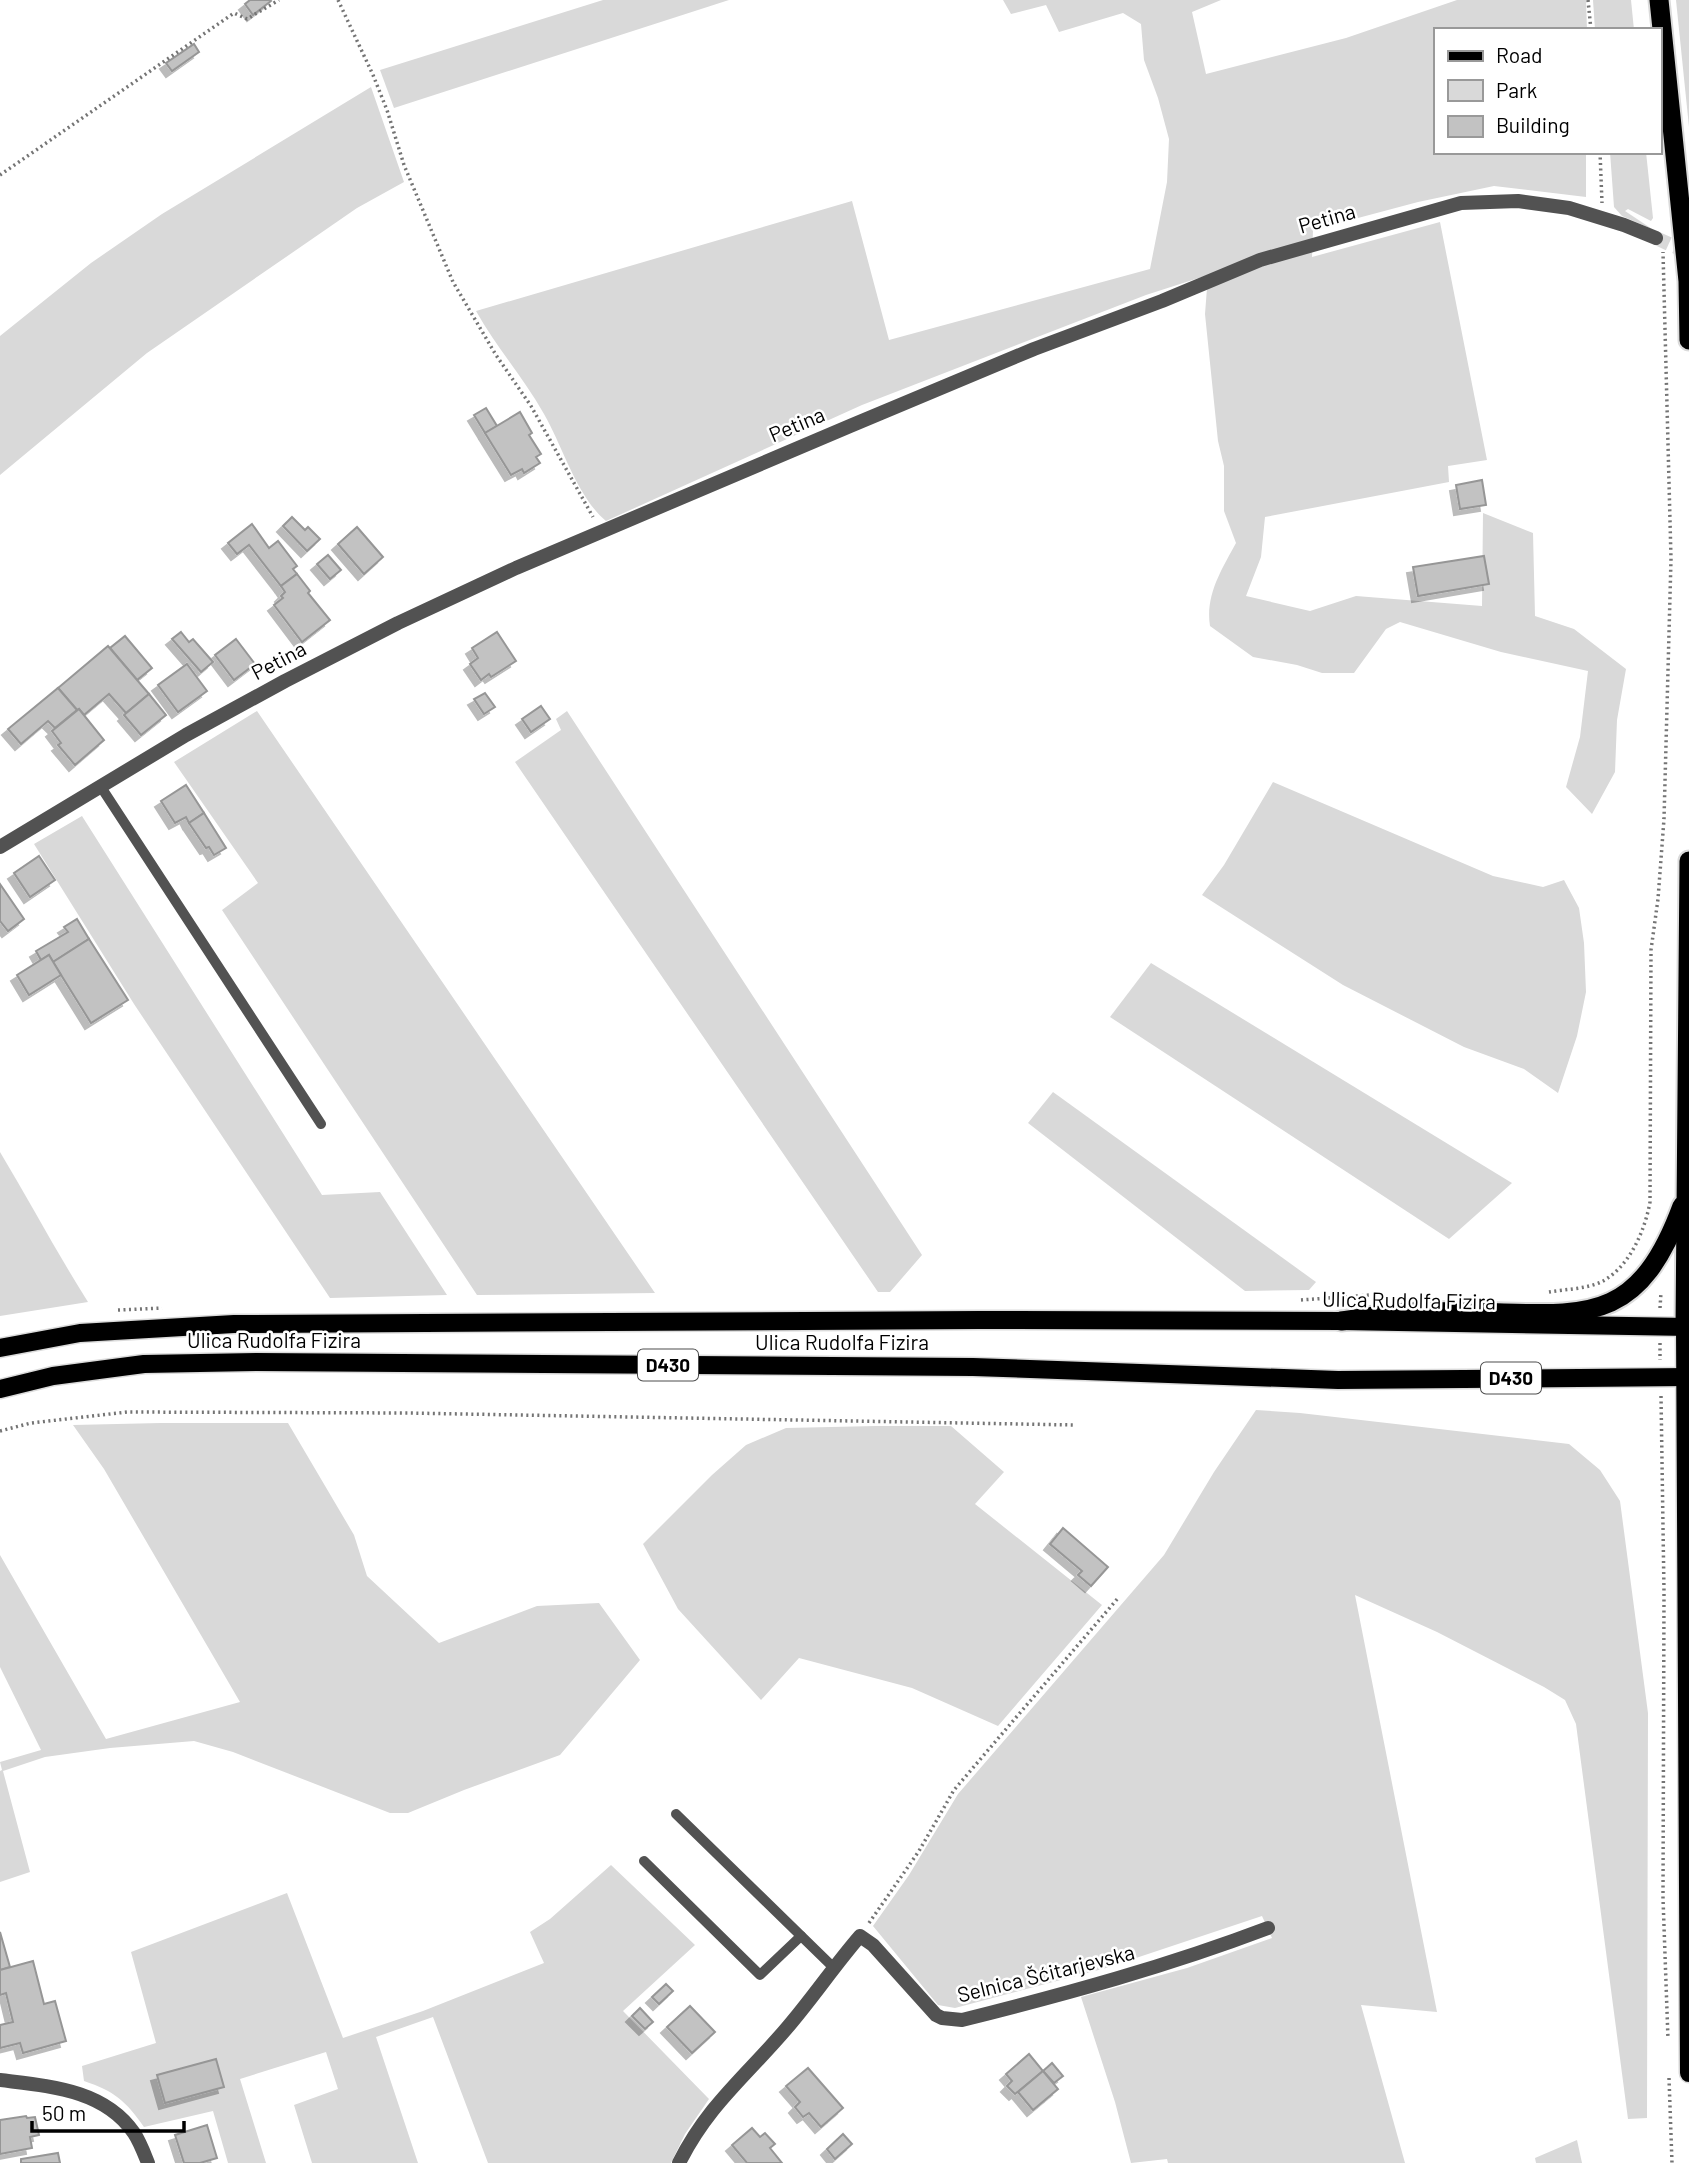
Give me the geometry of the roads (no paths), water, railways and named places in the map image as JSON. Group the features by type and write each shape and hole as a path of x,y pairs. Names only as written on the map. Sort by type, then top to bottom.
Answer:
{"highway":[{"path":"1660,0 1688,281 1689,340"},
{"path":"1687,1328 1689,861"},
{"path":"1341,1321 1408,1312 1550,1314 1583,1312 1603,1307 1634,1287 1653,1266 1665,1246 1687,1191"}],"main road":[{"name":"Ulica Rudolfa Fizira","path":"0,1348 80,1334 234,1324 978,1320 1341,1321 1687,1328"},
{"path":"1687,1328 1689,2073"},
{"name":"Ulica Rudolfa Fizira","path":"0,1389 53,1377 144,1364 257,1362 973,1367 1338,1380 1687,1377"}],"street":[{"name":"Petina","path":"0,846 252,699 398,623 598,532 1034,349 1162,301 1260,260 1461,203 1518,201 1570,208 1659,242"},
{"name":"Selnica Šćitarjevska","path":"834,1968 860,1936 873,1945 936,2015 962,2020 1126,1977 1268,1928"},
{"path":"679,2163 692,2137 711,2110 785,2031 834,1968"},
{"path":"0,2080 76,2092 107,2106 123,2119 135,2134 148,2163"}],"lane":[{"path":"101,787 321,1124"},
{"path":"676,1814 834,1968"},
{"path":"644,1861 760,1975 801,1936"}],"tunnel":[{"path":"1656,238 1689,253"}]}
